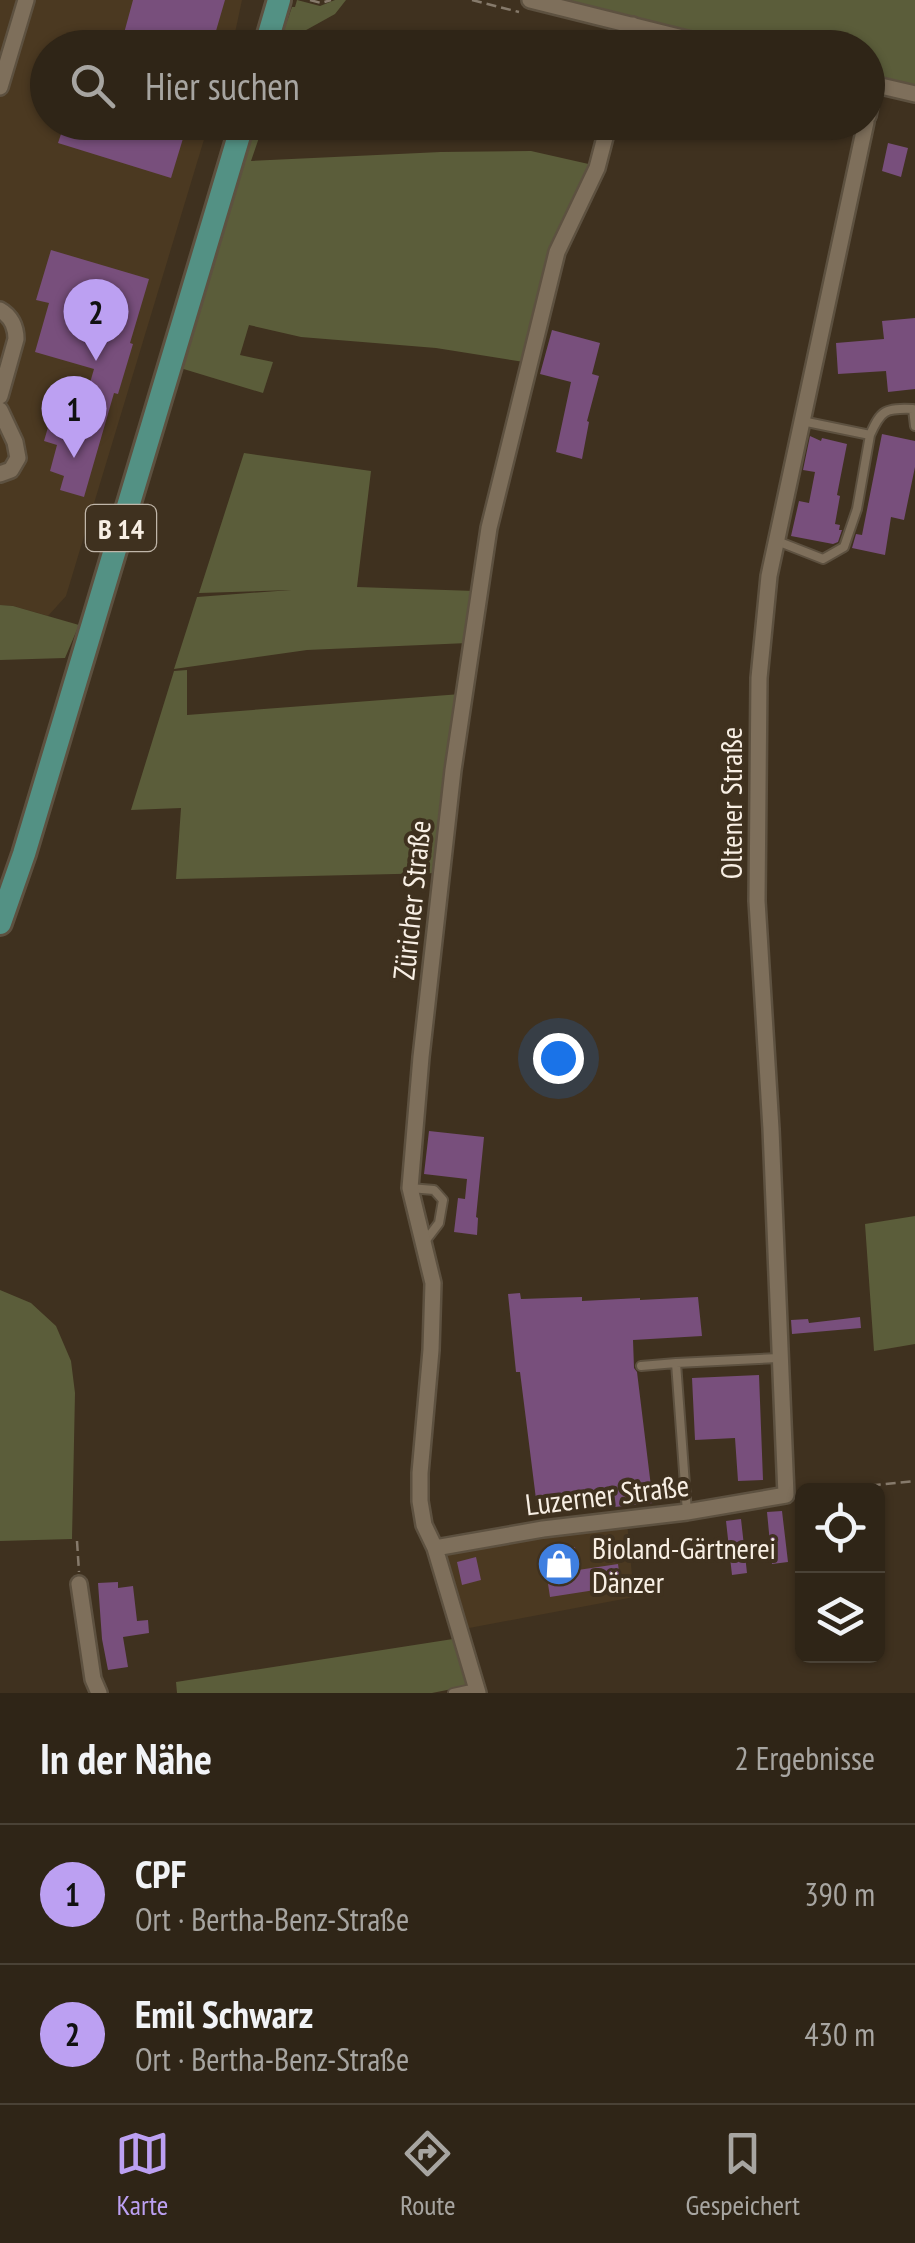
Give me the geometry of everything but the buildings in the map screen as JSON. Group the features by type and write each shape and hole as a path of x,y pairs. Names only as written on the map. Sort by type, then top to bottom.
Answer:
{"main road":[{"path":"270,30 279,0"},
{"name":"B 14","path":"0,923 237,140"}],"street":[{"path":"0,87 26,0"},
{"path":"530,0 653,30"},
{"path":"632,30 633,25"},
{"path":"885,87 915,94"},
{"name":"Züricher Straße","path":"477,1690 420,1502 433,1283 410,1188 453,770 489,528 552,268 597,168 605,140"},
{"name":"Oltener Straße","path":"786,1495 757,901 760,661 769,576 862,140"},
{"path":"0,310 12,321 16,339 0,396"},
{"path":"0,410 18,458 11,470 0,474"},
{"name":"Luzerner Straße","path":"435,1548 786,1495"},
{"path":"80,1584 93,1680 99,1693"}],"lane":[{"path":"777,541 823,559 844,547 857,509 870,435 879,416 892,408 914,409 915,426"},
{"path":"802,421 870,435"},
{"path":"410,1188 434,1190 443,1200 440,1223 423,1244"},
{"path":"641,1366 780,1358"},
{"path":"676,1363 687,1512"},
{"path":"453,1693 477,1690"}],"path":[{"path":"310,0 331,0"},
{"path":"885,1484 915,1481"},
{"path":"77,1541 80,1584"}],"shaded area":[{"path":"0,0 242,0 236,30 30,30 30,140 204,140 66,596 48,616 0,605"},
{"path":"627,1522 634,1597 464,1629 446,1553 472,1543"}],"green space":[{"path":"297,0 320,6 346,0 335,14 306,30 284,30"},
{"path":"566,0 915,0 915,86 885,79 885,30 689,30"},
{"path":"248,140 258,140 251,161 531,151 593,165 524,362 436,348 301,337 249,325 240,355 273,362 263,393 177,367"},
{"path":"244,453 371,471 357,587 475,591 468,643 307,650 174,669 197,597 291,590 199,593"},
{"path":"0,605 79,625 65,658 0,660"},
{"path":"187,670 187,715 461,694 439,873 176,879 181,808 131,810 174,671"},
{"path":"915,1216 915,1344 874,1351 865,1224"},
{"path":"0,1290 31,1303 56,1326 71,1361 75,1393 72,1539 0,1541"},
{"path":"453,1639 467,1686 432,1693 177,1693 176,1682"}],"place":[{"name":"Emil Schwarz","path":"96,361"},
{"name":"CPF","path":"74,458"},
{"name":"Bioland-Gärtnerei Dänzer","path":"559,1564"}]}
